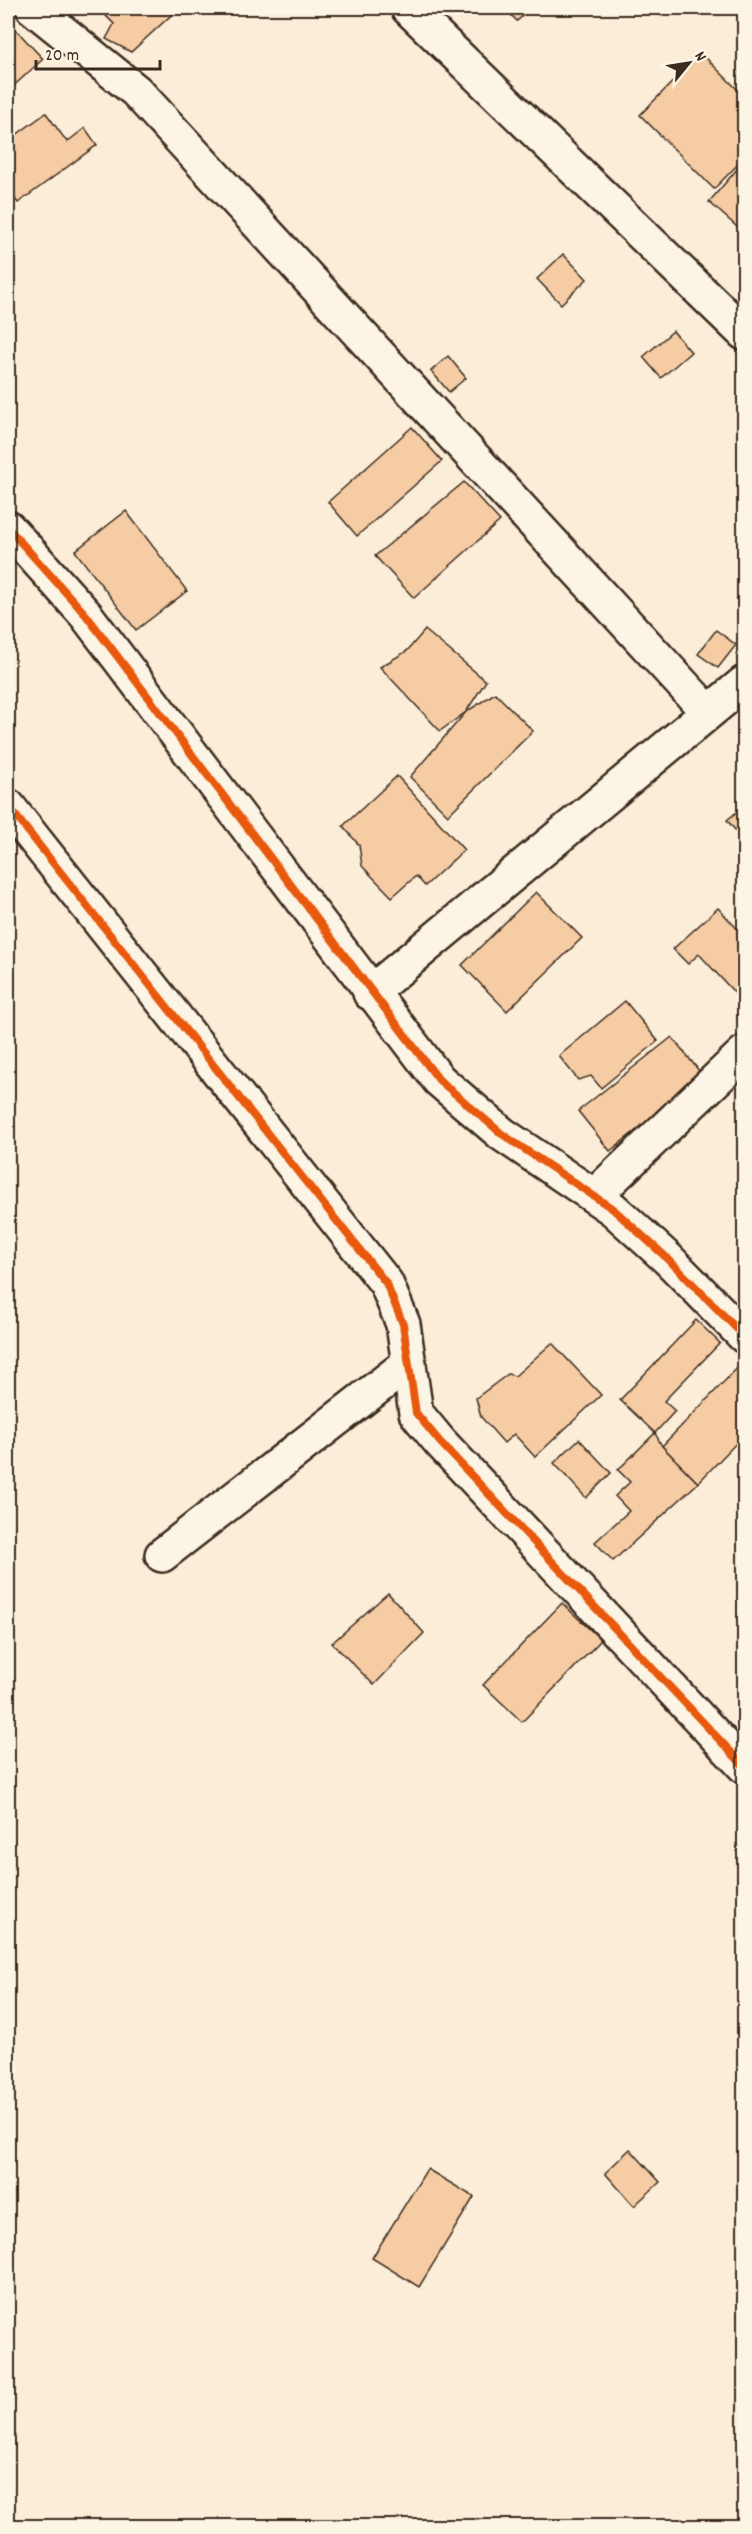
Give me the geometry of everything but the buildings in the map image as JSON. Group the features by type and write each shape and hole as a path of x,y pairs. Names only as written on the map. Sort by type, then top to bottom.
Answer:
{"street":[{"path":"33,8 136,91 708,711"},
{"path":"408,8 744,333"},
{"path":"8,528 86,615 370,993 439,1080 502,1134 613,1209 668,1259 744,1336"},
{"path":"370,993 744,683"},
{"path":"8,806 386,1283 403,1324 416,1413 440,1442 744,1766"},
{"path":"594,1196 744,1053"},
{"path":"162,1555 409,1363"}],"cycle path":[{"path":"8,528 86,615 439,1080 502,1134 613,1209 668,1259 744,1336"},
{"path":"8,806 386,1283 403,1324 416,1413 440,1442 744,1766"}]}
